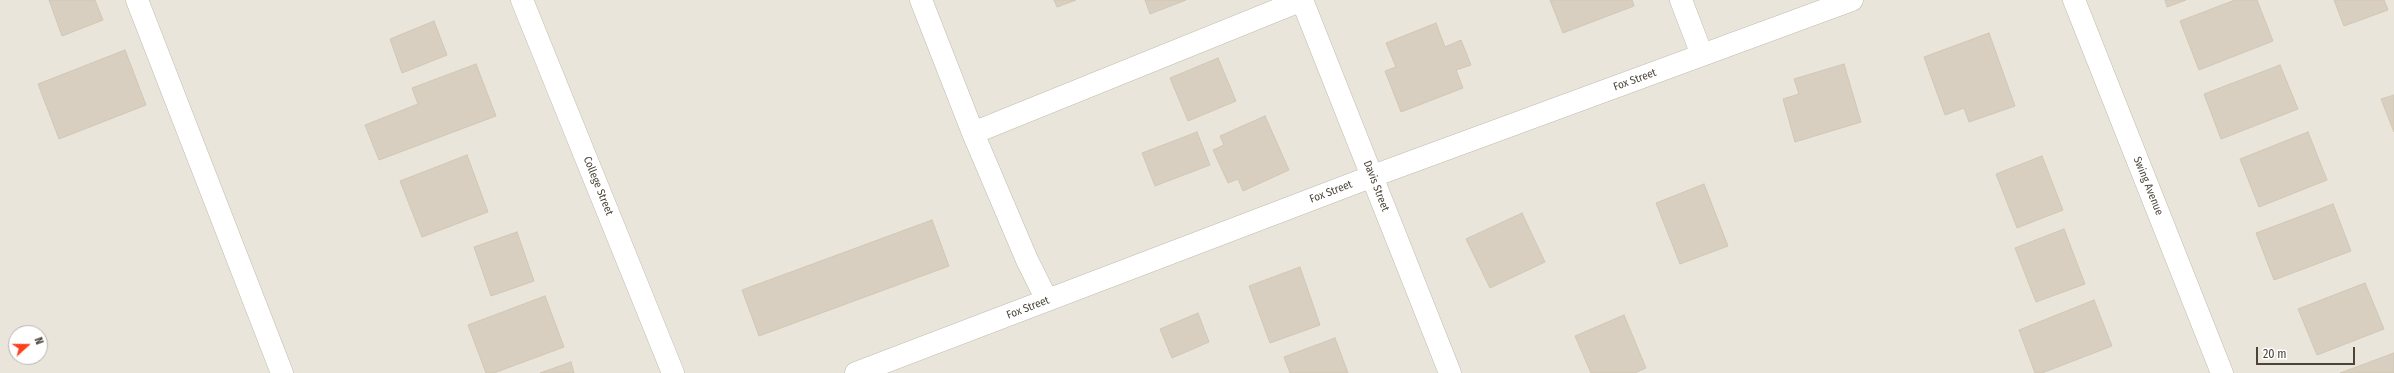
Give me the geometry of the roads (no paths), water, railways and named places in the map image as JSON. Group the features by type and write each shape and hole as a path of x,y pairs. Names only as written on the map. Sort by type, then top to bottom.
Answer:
{"street":[{"path":"137,0 282,373"},
{"name":"College Street","path":"522,0 673,373"},
{"path":"920,0 973,133 1047,300"},
{"path":"973,133 1302,0"},
{"name":"Davis Street","path":"1302,0 1450,373"},
{"path":"1681,0 1702,55"},
{"name":"Fox Street","path":"856,373 1373,176 1852,0"},
{"name":"Swing Avenue","path":"2074,0 2222,373"}]}
